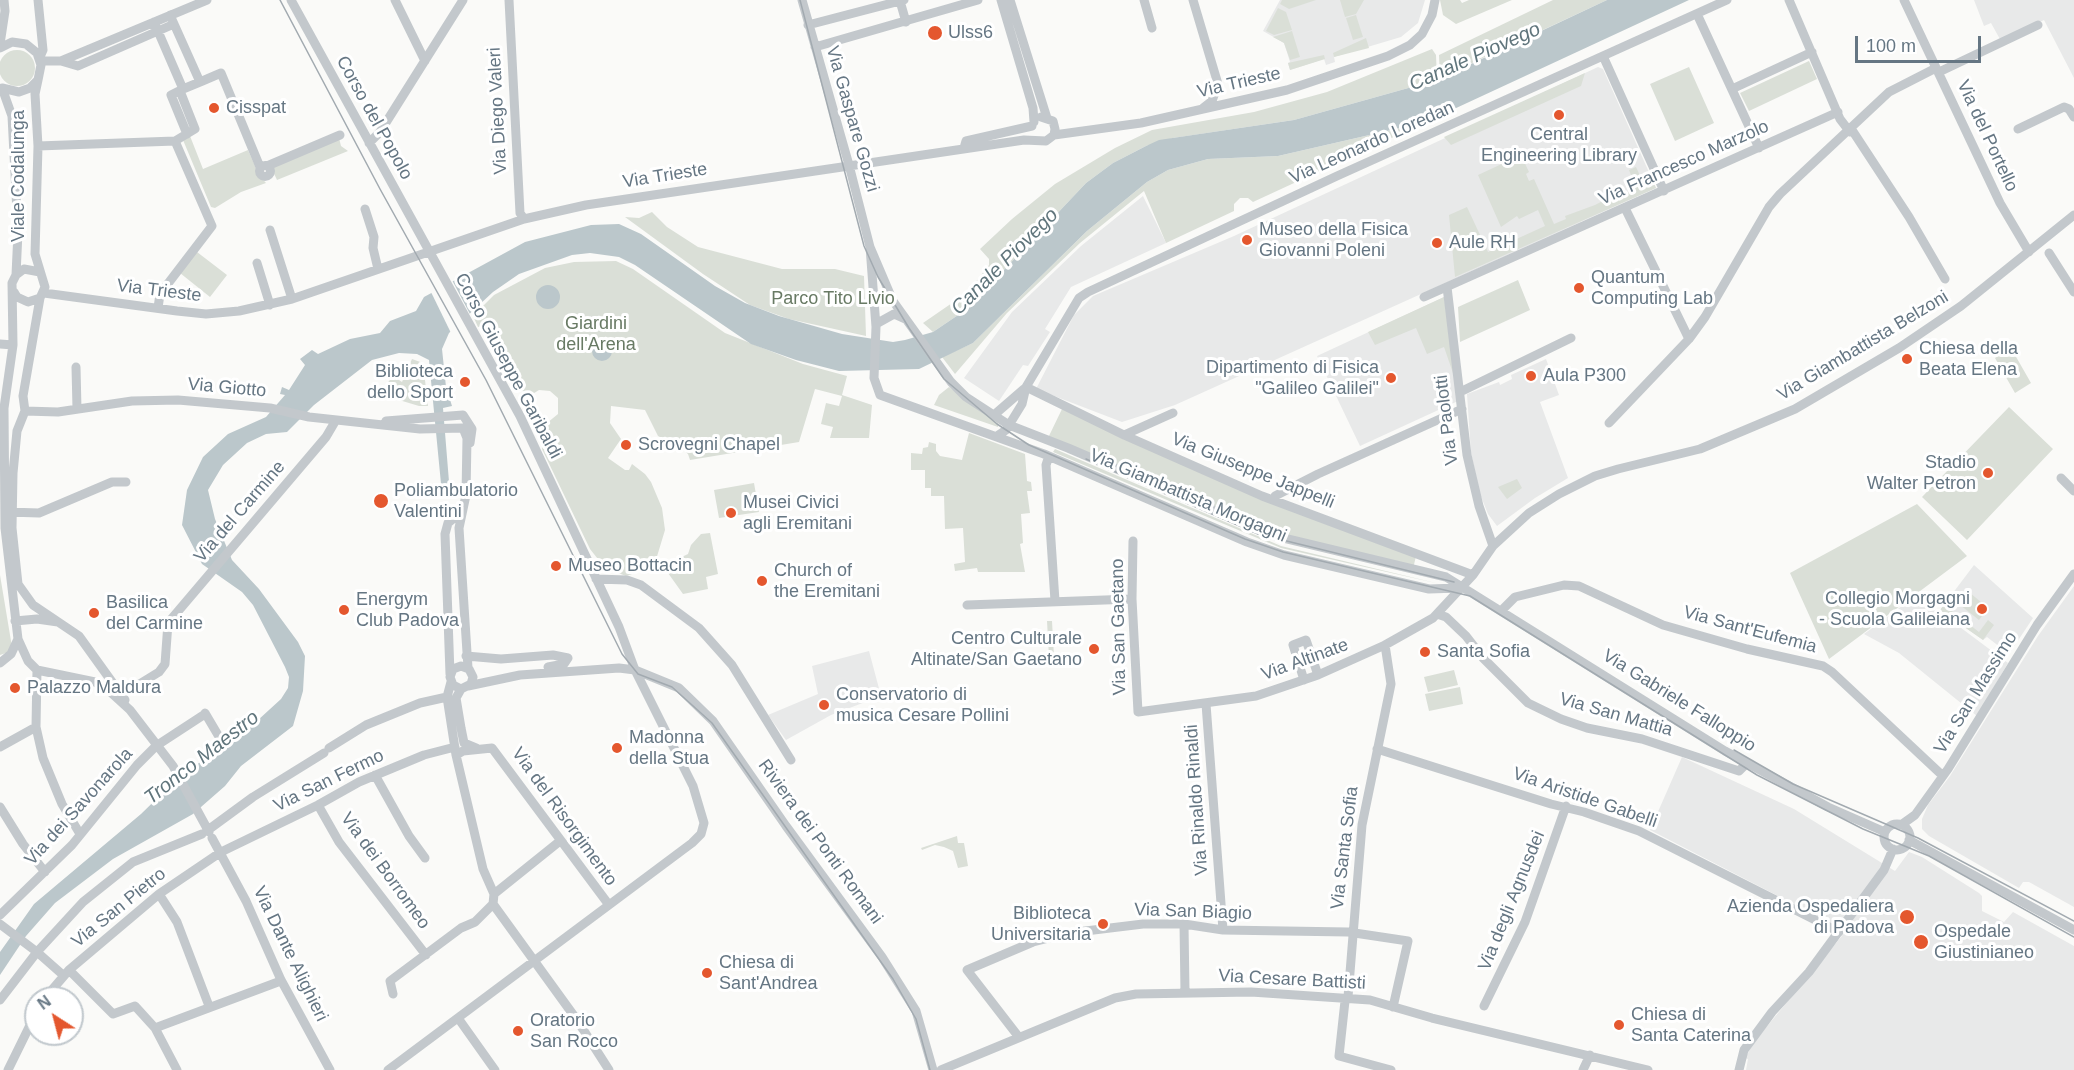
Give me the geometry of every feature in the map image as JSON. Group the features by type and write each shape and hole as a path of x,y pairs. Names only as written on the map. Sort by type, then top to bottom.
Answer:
{"street":[{"path":"4,0 5,11 0,46 22,42 34,49 40,59"},
{"path":"38,0 43,50 40,59"},
{"path":"40,59 61,61 78,66 172,20 207,0"},
{"name":"Corso del Popolo","path":"291,0 428,253"},
{"path":"395,0 424,61"},
{"path":"369,143 380,132 463,0"},
{"name":"Via Diego Valeri","path":"508,0 520,207 524,219"},
{"name":"Via Gaspare Gozzi","path":"802,0 870,247 888,293 941,369"},
{"path":"815,47 978,0"},
{"path":"1001,0 1033,108 1036,138"},
{"path":"1010,0 1047,118 1054,123 1054,135"},
{"path":"1144,0 1152,28"},
{"path":"1193,0 1218,76 1217,91 1203,108"},
{"name":"Via Trieste","path":"42,295 217,314 292,299 524,219 608,201 1036,138 1046,141 1054,135 1141,123 1287,90 1353,69 1410,45 1422,34 1430,22 1435,0"},
{"name":"Via Leonardo Loredan","path":"1025,388 1079,298 1088,292 1727,0"},
{"path":"1789,0 1838,112 1909,217 1945,279"},
{"name":"Via del Portello","path":"1904,0 2000,202 2029,252"},
{"path":"808,25 902,1 906,22"},
{"path":"1697,14 1759,148"},
{"path":"172,20 200,82"},
{"path":"1609,423 1689,339 1722,291 1769,207 1780,194 1851,131 1889,92 2038,25"},
{"path":"156,26 181,90"},
{"path":"1732,89 1812,52"},
{"path":"1603,56 1664,191"},
{"name":"Viale Codalunga","path":"39,272 35,254 38,146 35,94 40,59"},
{"path":"38,146 175,141 187,134 171,95 221,73 264,166 340,135"},
{"path":"1,87 19,92 30,88 38,80"},
{"name":"Viale Codalunga","path":"1,87 12,116 18,232 16,275"},
{"path":"2018,129 2064,107 2069,109 2074,117"},
{"name":"Via Francesco Marzolo","path":"1424,297 1838,112"},
{"name":"Via Trieste","path":"964,148 966,141 1033,124 1040,118 1047,118"},
{"path":"158,308 159,294 212,226 175,141"},
{"path":"1625,208 1689,339"},
{"path":"365,209 374,237 373,248 378,269"},
{"name":"Via Giambattista Belzoni","path":"1461,588 1493,546 1529,513 1595,476 1700,449 1795,409 1908,342 1961,306 2029,252 2046,244 2074,215"},
{"path":"270,230 292,299"},
{"path":"2046,244 2074,292"},
{"name":"Via Gaspare Gozzi","path":"870,247 876,326 874,378 880,395"},
{"name":"Corso Giuseppe Garibaldi","path":"428,253 520,416 619,627 635,670 694,789 704,823 701,834 692,843 609,905"},
{"path":"257,263 270,305"},
{"path":"119,691 88,681 36,670 28,662 18,639 15,621 9,512 4,407 13,345 14,292 12,283 16,275 24,269 39,272 45,282 24,410 16,437 9,512 18,584 33,605 79,636 119,691 130,710"},
{"name":"Via Paolotti","path":"1448,287 1472,480 1493,546"},
{"path":"14,292 17,297 28,302 42,295"},
{"path":"876,326 894,314 907,322"},
{"path":"1460,392 1571,338"},
{"path":"0,344 13,345"},
{"path":"76,367 77,409"},
{"name":"Via Giambattista Morgagni","path":"941,369 958,390 1009,425 1271,535 1446,577 1461,588"},
{"path":"994,416 1025,388"},
{"path":"997,436 1009,425 1022,404 1025,388"},
{"name":"Via Giuseppe Jappelli","path":"1025,388 1124,435 1274,500 1473,575"},
{"name":"Via Giambattista Morgagni","path":"880,395 1049,456 1247,542 1284,555 1439,591 1461,588"},
{"path":"4,407 18,399 24,410"},
{"name":"Via Giotto","path":"24,410 43,413 149,400 270,408 309,417 374,422 420,429 458,426 466,432 467,452"},
{"path":"4,407 13,419 24,410"},
{"path":"1274,500 1275,496 1318,474 1462,409"},
{"path":"1124,435 1173,413"},
{"name":"Via Giotto","path":"374,422 463,415 470,423 472,435 467,452"},
{"name":"Via del Carmine","path":"119,691 133,688 159,672 165,664 168,623 326,437 336,420"},
{"path":"467,452 466,495 459,528 466,656 470,671 465,687 456,698 464,743 478,749"},
{"path":"1049,456 1046,465 1055,601"},
{"path":"2061,478 2074,491"},
{"path":"9,512 39,513 112,482 126,482"},
{"path":"461,512 448,523 446,534 451,678 447,697 456,751 483,870 493,899 581,1028 600,1052 609,1070"},
{"name":"Via San Gaetano","path":"1133,541 1132,599 1137,712"},
{"name":"Via San Massimo","path":"1901,825 1915,815 1943,776 2037,625 2074,574"},
{"path":"596,579 627,580 641,585 699,628 732,665 791,760"},
{"name":"Via Sant'Eufemia","path":"1502,610 1515,597 1564,585 1579,586 1663,624 1747,649 1823,666 1943,776"},
{"name":"Via Gabriele Falloppio","path":"1461,588 1502,610 1747,763 1828,807 1885,832"},
{"name":"Via Altinate","path":"1137,712 1256,696 1318,675 1385,645 1437,614 1444,603 1461,588"},
{"path":"967,605 1132,599"},
{"name":"Via San Mattia","path":"1437,614 1446,617 1466,636 1483,658 1528,703 1561,719 1587,728 1642,739 1739,771 1747,763"},
{"path":"15,621 37,619 61,623"},
{"path":"0,663 11,654 18,639"},
{"path":"1304,680 1293,645 1306,640 1318,675"},
{"name":"Via Santa Sofia","path":"1385,645 1391,684 1362,825 1348,997 1345,1001 1339,1056 1391,1070"},
{"path":"451,678 465,687 520,675 536,668 564,664 568,658 565,655 501,658 466,656"},
{"path":"451,678 458,666 485,676 607,669 635,670"},
{"path":"88,681 99,675 102,668"},
{"path":"36,670 36,727 49,773 62,804 80,834"},
{"name":"Riviera dei Ponti Romani","path":"635,670 679,688 713,721 898,981 921,1023 933,1070"},
{"path":"107,689 130,710"},
{"path":"0,1000 37,952 83,902 133,862 208,833 261,792 366,725 420,703 447,697"},
{"name":"Via Rinaldo Rinaldi","path":"1206,704 1223,930"},
{"name":"Via Dante Alighieri","path":"130,710 173,766 208,833 221,852 282,983 330,1070"},
{"name":"Via dei Savonarola","path":"0,915 45,872 156,746 205,713 218,735"},
{"path":"0,747 36,727"},
{"name":"Via San Fermo","path":"221,852 375,775 424,755 492,748"},
{"name":"Via del Risorgimento","path":"492,748 609,905"},
{"name":"Via Aristide Gabelli","path":"1377,749 1566,806 1639,831 1839,932"},
{"path":"375,775 424,858"},
{"name":"Via dei Borromeo","path":"318,805 339,842 426,955"},
{"name":"Via degli Agnusdei","path":"1484,1006 1525,922 1546,868 1566,806"},
{"path":"0,807 23,844 45,872"},
{"path":"1901,825 1909,833 1909,840 1902,849 1893,849 1886,842 1885,832 1890,826 1901,825"},
{"path":"1909,840 2074,930"},
{"path":"393,994 390,981 461,928 475,922 493,899 560,841"},
{"path":"1739,1070 1744,1050 1839,932 1884,870 1893,849"},
{"name":"Via San Pietro","path":"55,986 66,973 159,894 221,852"},
{"path":"159,894 177,922 209,1006"},
{"path":"388,1070 609,905"},
{"path":"0,924 66,973 113,1014 135,1006 155,1028 177,1070"},
{"name":"Via San Biagio","path":"1018,1036 968,970 1018,947 1069,933 1143,924 1184,924 1223,930 1353,933 1408,941 1393,1007"},
{"path":"1184,924 1185,992"},
{"path":"155,1028 278,982"},
{"name":"Via Cesare Battisti","path":"941,1070 1018,1036 1115,998 1136,994 1185,992 1251,992 1348,997 1648,1070"},
{"path":"458,1018 495,1070"},
{"path":"8,1070 24,1037"},
{"path":"1583,1070 1590,1055"}],"shaded area":[{"path":"1280,0 1425,0 1418,23 1401,37 1334,57 1335,62 1326,65 1324,59 1290,70 1284,43 1263,31"},
{"path":"1607,0 1689,0 1426,122 1278,156 1208,159 1168,170 1147,182 1087,231 973,343 919,369 839,371 796,360 751,344 635,265 619,257 590,253 572,255 519,274 493,292 449,333 442,349 446,387 452,406 443,408 450,494 442,494 429,360 417,354 399,353 372,360 314,405 287,432 266,434 247,443 223,465 208,490 215,519 232,560 259,589 298,642 305,656 303,691 293,726 241,766 225,786 193,814 113,859 55,903 26,936 0,975 0,952 34,904 141,814 184,772 234,742 281,699 288,688 289,677 285,667 253,605 242,592 202,564 182,525 187,490 203,457 228,434 266,417 285,395 280,394 282,387 289,390 305,365 300,359 312,350 318,354 350,339 380,333 390,321 416,311 424,297 525,242 591,225 619,224 641,234 715,286 745,303 779,316 842,334 893,342 905,340 933,332 967,309 1086,183 1113,163 1146,146 1159,140 1294,120 1437,80"},
{"path":"1974,0 2074,0 2074,78 2044,20 2001,41 1991,23 1984,26"},
{"path":"1598,67 1603,69 1656,188 1175,405 1122,422 1036,389 1074,315 1093,296 1234,236"},
{"path":"1143,196 1166,243 1071,287 1045,329 1050,332 1028,366 1023,365 999,401 964,378 1012,312 1081,246"},
{"path":"548,285 557,288 560,297 557,306 548,309 539,306 536,297 539,288"},
{"name":"Dipartimento di Fisica \"Galileo Galilei\"","path":"1444,297 1458,401 1360,446 1317,356"},
{"path":"602,341 609,344 612,351 609,358 602,361 595,358 592,351 595,344"},
{"path":"1546,359 1559,395 1540,402 1568,478 1535,498 1497,526 1488,514 1480,494 1471,453 1467,394 1499,382 1500,385 1512,379 1511,375"},
{"name":"Collegio Morgagni - Scuola Galileiana","path":"1974,565 2033,618 2009,654 1987,637 1983,640 1940,610"},
{"path":"2074,586 2074,907 2029,882 2023,882 2019,888 1929,836 1922,829 1922,819 1928,805 1950,776 2038,636"},
{"path":"1917,595 2008,663 1977,716 1899,653 1864,634"},
{"name":"Conservatorio di musica Cesare Pollini","path":"869,651 881,696 831,715 786,740 768,715 818,694 812,666"},
{"name":"Azienda Ospedaliera di Padova","path":"1682,757 1794,809 1895,871 1909,852 1922,857 1979,893 1982,896 1982,911 2004,922 2013,912 2074,946 2074,1070 1746,1070 1748,1059 1745,1058 1754,1042 1846,931 1650,830"}],"green space":[{"path":"1282,0 1316,0 1289,9 1280,4"},
{"path":"1340,0 1364,0 1356,14 1345,17"},
{"path":"1440,0 1460,0 1462,3 1469,0 1512,0 1456,24 1443,15"},
{"path":"1553,0 1607,0 1440,78 1439,55"},
{"path":"1278,8 1286,12 1292,30 1274,35 1266,31"},
{"path":"1356,15 1363,37 1353,40 1346,18"},
{"path":"1292,31 1300,57 1290,60 1284,43 1273,37"},
{"path":"1366,38 1369,48 1334,57 1333,53"},
{"path":"1432,49 1436,55 1437,80 1294,120 1173,138 1146,146 1113,163 1086,183 967,309 933,332 923,323 968,292 989,265 989,259 980,249 1012,219 1055,184 1115,148 1152,130 1254,112 1327,92"},
{"path":"17,50 30,55 35,68 30,81 17,86 4,81 -1,68 4,55"},
{"path":"1324,55 1325,59 1290,70 1288,63"},
{"path":"1809,61 1817,79 1749,111 1740,93"},
{"path":"1689,67 1714,123 1675,141 1650,84"},
{"path":"1585,73 1581,86 1451,145 1444,137"},
{"path":"1426,122 1253,202 1248,198 1240,198 1234,204 1234,211 1166,243 1144,191 1080,243 1007,313 955,374 942,357 973,343 1087,231 1147,182 1168,170 1208,159 1278,156"},
{"path":"190,136 203,169 248,150 259,175 266,183 241,192 215,208 211,207 183,140"},
{"path":"339,138 341,146 348,151 277,180 271,167"},
{"path":"1521,155 1529,172 1526,174 1529,181 1534,179 1554,224 1566,219 1565,216 1595,205 1624,190 1625,193 1636,188 1629,170 1636,167 1643,182 1652,179 1656,188 1455,277 1449,215 1467,207 1488,252 1545,226 1538,210 1519,219 1517,216 1501,227 1478,175"},
{"name":"Parco Tito Livio","path":"652,212 667,227 698,247 782,269 835,269 864,276 866,336 789,319 750,305 625,217 639,218"},
{"path":"197,252 227,275 210,297 180,273"},
{"name":"Giardini dell'Arena","path":"616,261 633,269 725,333 803,364 847,376 842,395 872,405 869,438 830,438 833,427 821,424 826,403 839,406 842,396 815,389 799,442 690,460 688,454 681,448 658,436 645,410 611,406 610,423 621,439 608,458 625,470 629,470 632,464 645,474 662,508 665,530 655,563 626,576 605,568 590,549 542,449 542,436 547,423 558,414 558,398 550,391 539,390 531,395 517,388 487,329 483,326 478,327 473,316 494,295 545,268 574,262"},
{"path":"1518,280 1530,310 1460,342 1458,307"},
{"path":"1444,297 1454,376 1444,347 1427,354 1416,328 1375,345 1368,332"},
{"path":"2011,348 2031,383 2015,393 1995,358"},
{"path":"412,359 423,363 428,406 419,406 379,394 393,376 402,382"},
{"path":"949,387 998,423 998,427 934,405 939,395"},
{"name":"Stadio Walter Petron","path":"2009,407 2053,449 1967,540 1922,497"},
{"path":"1062,409 1416,556 1413,569 1259,527 1135,472 1048,438"},
{"path":"969,433 1025,454 1027,481 1031,482 1032,491 1027,491 1030,513 1021,514 1023,543 1020,544 1025,572 978,572 977,568 955,571 954,564 965,562 963,528 945,529 944,496 931,496 931,488 925,488 925,470 911,470 911,453 922,454 923,448 928,447 929,442 936,444 936,451 940,456 962,460"},
{"path":"1055,449 1281,546 1440,584 1281,548 1053,452"},
{"path":"1517,479 1522,488 1507,499 1498,487"},
{"path":"754,483 759,512 719,518 714,490"},
{"path":"1917,504 1967,556 1829,659 1790,573"},
{"path":"710,533 718,574 706,577 708,589 683,594 663,566 688,554 691,545 701,534"},
{"path":"0,575 12,647 9,652 0,655"},
{"path":"1969,592 1988,608 1979,620 1960,605"},
{"path":"1944,605 1979,632 1988,620 1994,625 1983,640 1940,610"},
{"path":"1047,621 1052,621 1054,657 1049,657"},
{"path":"1454,670 1458,685 1428,692 1424,677"},
{"path":"1460,687 1463,704 1429,711 1425,694"},
{"path":"957,836 958,843 964,843 968,866 958,868 953,851 944,847 935,845 922,850 921,848"}],"pier":[{"path":"452,280 471,316 451,333 430,290"}],"tram line":[{"path":"280,0 380,189 486,380 622,654 638,674 672,687 712,723 893,979 916,1019 930,1070"},
{"path":"800,0 864,246 878,277 944,379 997,424 1029,445 1245,539 1283,552 1470,596 1757,775 1863,829 1929,856 2074,937"},
{"path":"1086,459 1258,534 1454,582"},
{"path":"1734,750 1793,784 1918,838 2074,921"}],"place":[{"name":"Ulss6","path":"935,33"},
{"name":"Cisspat","path":"214,108"},
{"name":"Central Engineering Library","path":"1559,115"},
{"name":"Museo della Fisica Giovanni Poleni","path":"1247,240"},
{"name":"Aule RH","path":"1437,243"},
{"name":"Quantum Computing Lab","path":"1579,288"},
{"name":"Chiesa della Beata Elena","path":"1907,359"},
{"name":"Aula P300","path":"1531,376"},
{"name":"Dipartimento di Fisica \"Galileo Galilei\"","path":"1391,378"},
{"name":"Biblioteca dello Sport","path":"465,382"},
{"name":"Scrovegni Chapel","path":"626,445"},
{"name":"Stadio Walter Petron","path":"1988,473"},
{"name":"Poliambulatorio Valentini","path":"381,501"},
{"name":"Musei Civici agli Eremitani","path":"731,513"},
{"name":"Museo Bottacin","path":"556,566"},
{"name":"Church of the Eremitani","path":"762,581"},
{"name":"Collegio Morgagni - Scuola Galileiana","path":"1982,609"},
{"name":"Energym Club Padova","path":"344,610"},
{"name":"Basilica del Carmine","path":"94,613"},
{"name":"Centro Culturale Altinate/San Gaetano","path":"1094,649"},
{"name":"Santa Sofia","path":"1425,652"},
{"name":"Palazzo Maldura","path":"15,688"},
{"name":"Conservatorio di musica Cesare Pollini","path":"824,705"},
{"name":"Madonna della Stua","path":"617,748"},
{"name":"Azienda Ospedaliera di Padova","path":"1907,917"},
{"name":"Biblioteca Universitaria","path":"1103,924"},
{"name":"Ospedale Giustinianeo","path":"1921,942"},
{"name":"Chiesa di Sant'Andrea","path":"707,973"},
{"name":"Chiesa di Santa Caterina","path":"1619,1025"},
{"name":"Oratorio San Rocco","path":"518,1031"}],"water label":[{"name":"Canale Piovego","path":"1475,57"},
{"name":"Canale Piovego","path":"1005,262"},
{"name":"Tronco Maestro","path":"202,758"}]}
